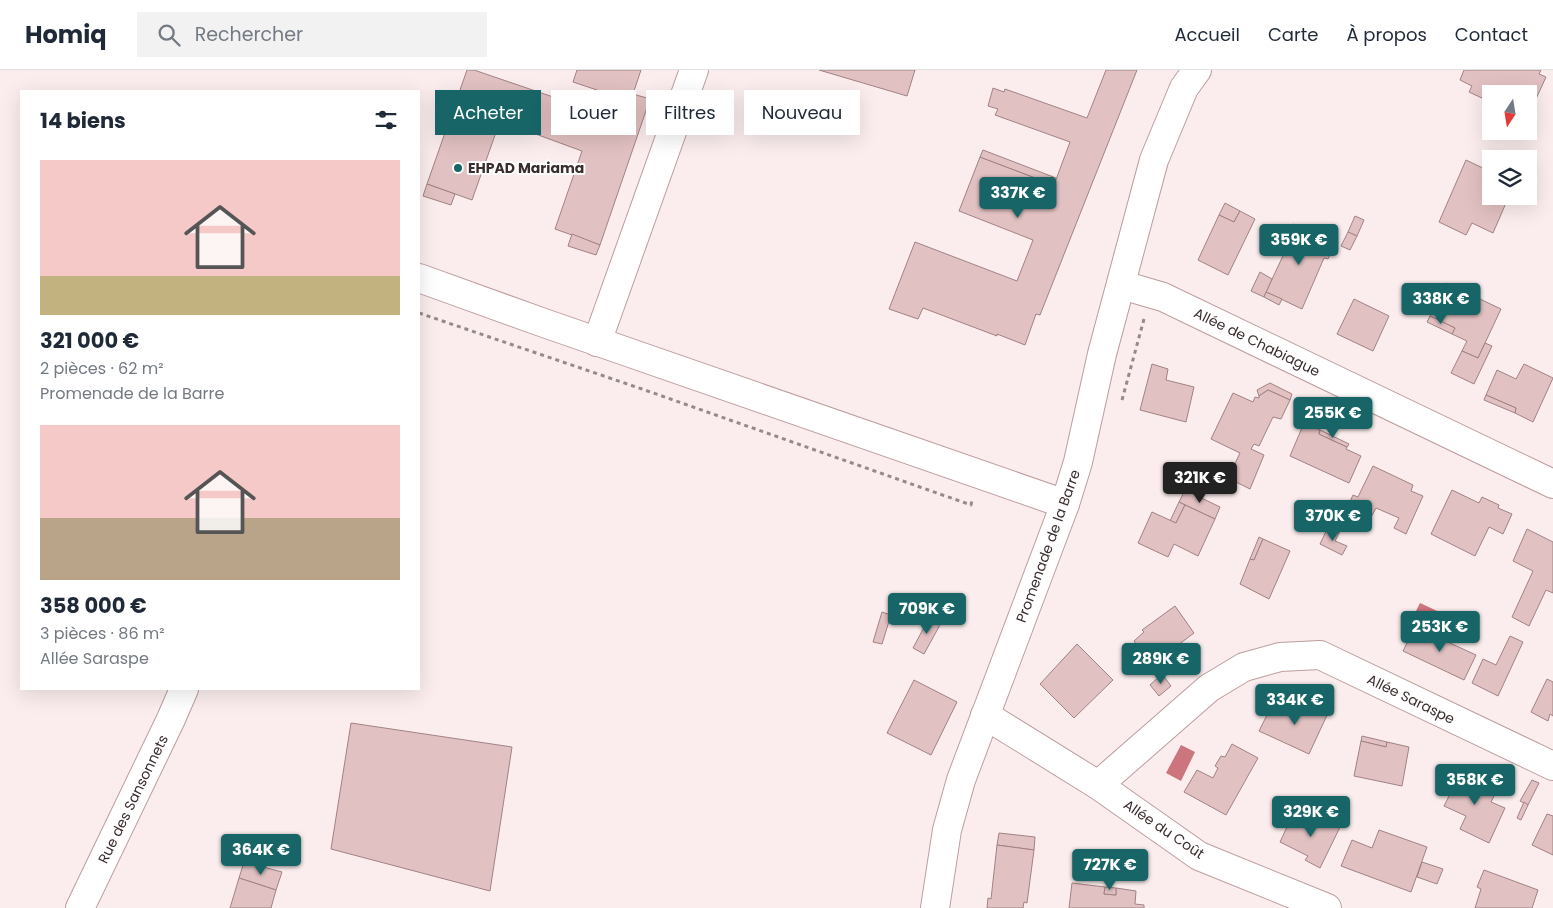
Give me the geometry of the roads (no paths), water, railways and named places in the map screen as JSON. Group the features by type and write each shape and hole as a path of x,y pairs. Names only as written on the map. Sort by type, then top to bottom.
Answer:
{"street":[{"path":"597,342 694,70"},
{"name":"Promenade de la Barre","path":"936,908 947,830 961,780 1065,504 1078,462 1102,354 1154,160 1184,88 1196,70"},
{"path":"420,278 597,342 1065,504"},
{"name":"Allée de Chabiague","path":"1122,284 1164,298 1553,484"},
{"name":"Allée Saraspe","path":"1098,785 1209,688 1244,667 1280,657 1320,655 1553,766"},
{"name":"Rue des Sansonnets","path":"80,908 184,690"},
{"name":"Allée du Coût","path":"985,715 1098,785 1199,856 1327,908"}],"place":[{"name":"EHPAD Mariama","path":"458,168"}]}
